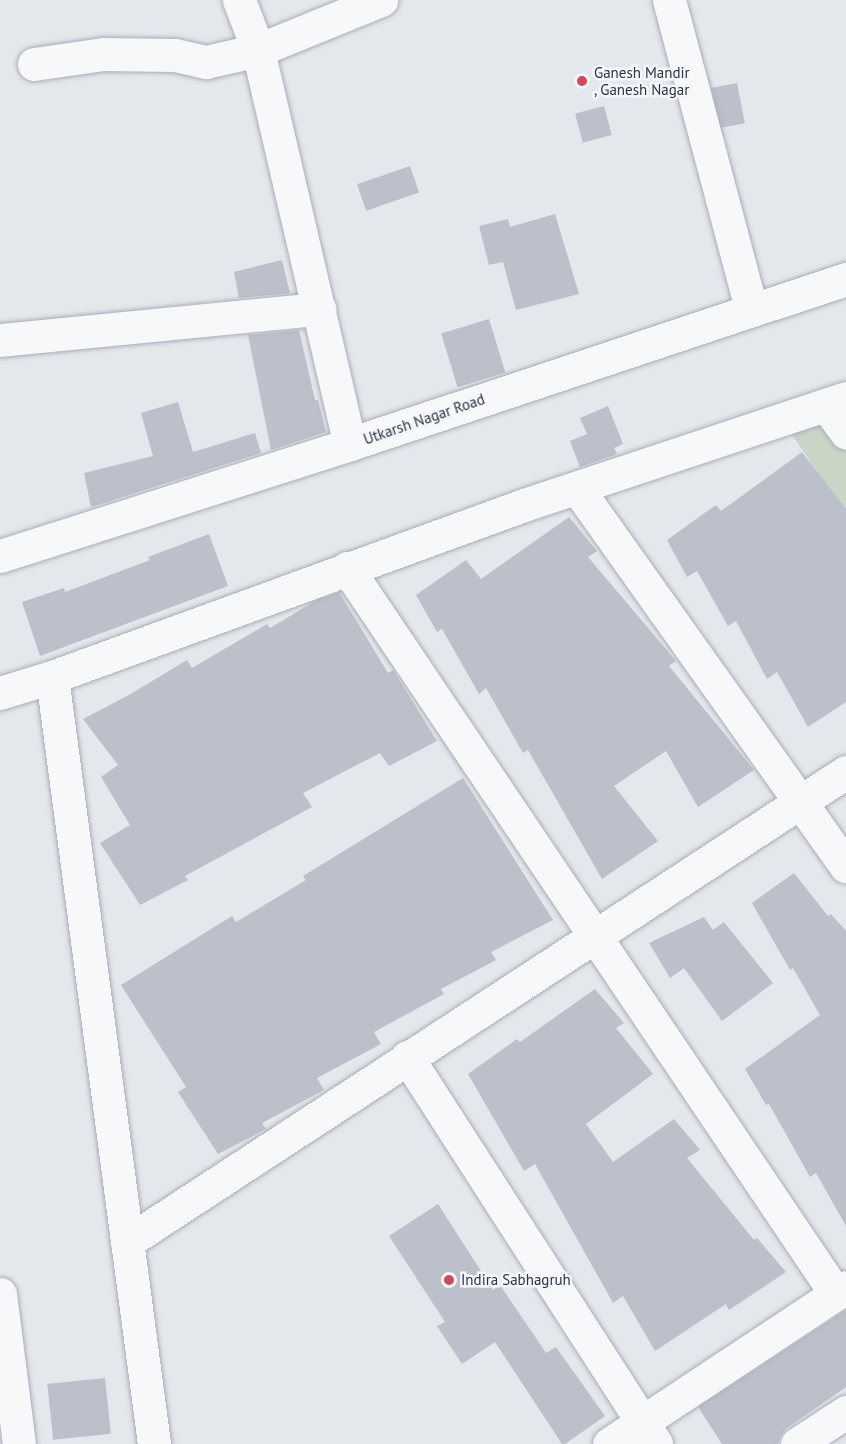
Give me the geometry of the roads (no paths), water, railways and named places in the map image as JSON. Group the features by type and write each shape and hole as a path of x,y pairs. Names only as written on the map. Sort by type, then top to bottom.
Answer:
{"street":[{"path":"239,0 258,50 350,444"},
{"path":"34,64 104,54 175,55 206,62 258,50 381,0"},
{"path":"669,0 751,309"},
{"name":"Utkarsh Nagar Road","path":"0,556 350,444 846,279"},
{"path":"0,340 319,309"},
{"path":"0,693 52,677 347,568 577,488 836,402 846,433"},
{"path":"577,488 846,866"},
{"path":"347,568 594,935 841,1291 649,1433 609,1444"},
{"path":"52,677 154,1444"},
{"path":"127,1242 846,772"},
{"path":"407,1057 649,1433"},
{"path":"0,1294 19,1444"},
{"path":"797,1444 846,1412"}],"place":[{"name":"Ganesh Mandir , Ganesh Nagar","path":"582,81"},
{"name":"Indira Sabhagruh","path":"449,1280"}]}
